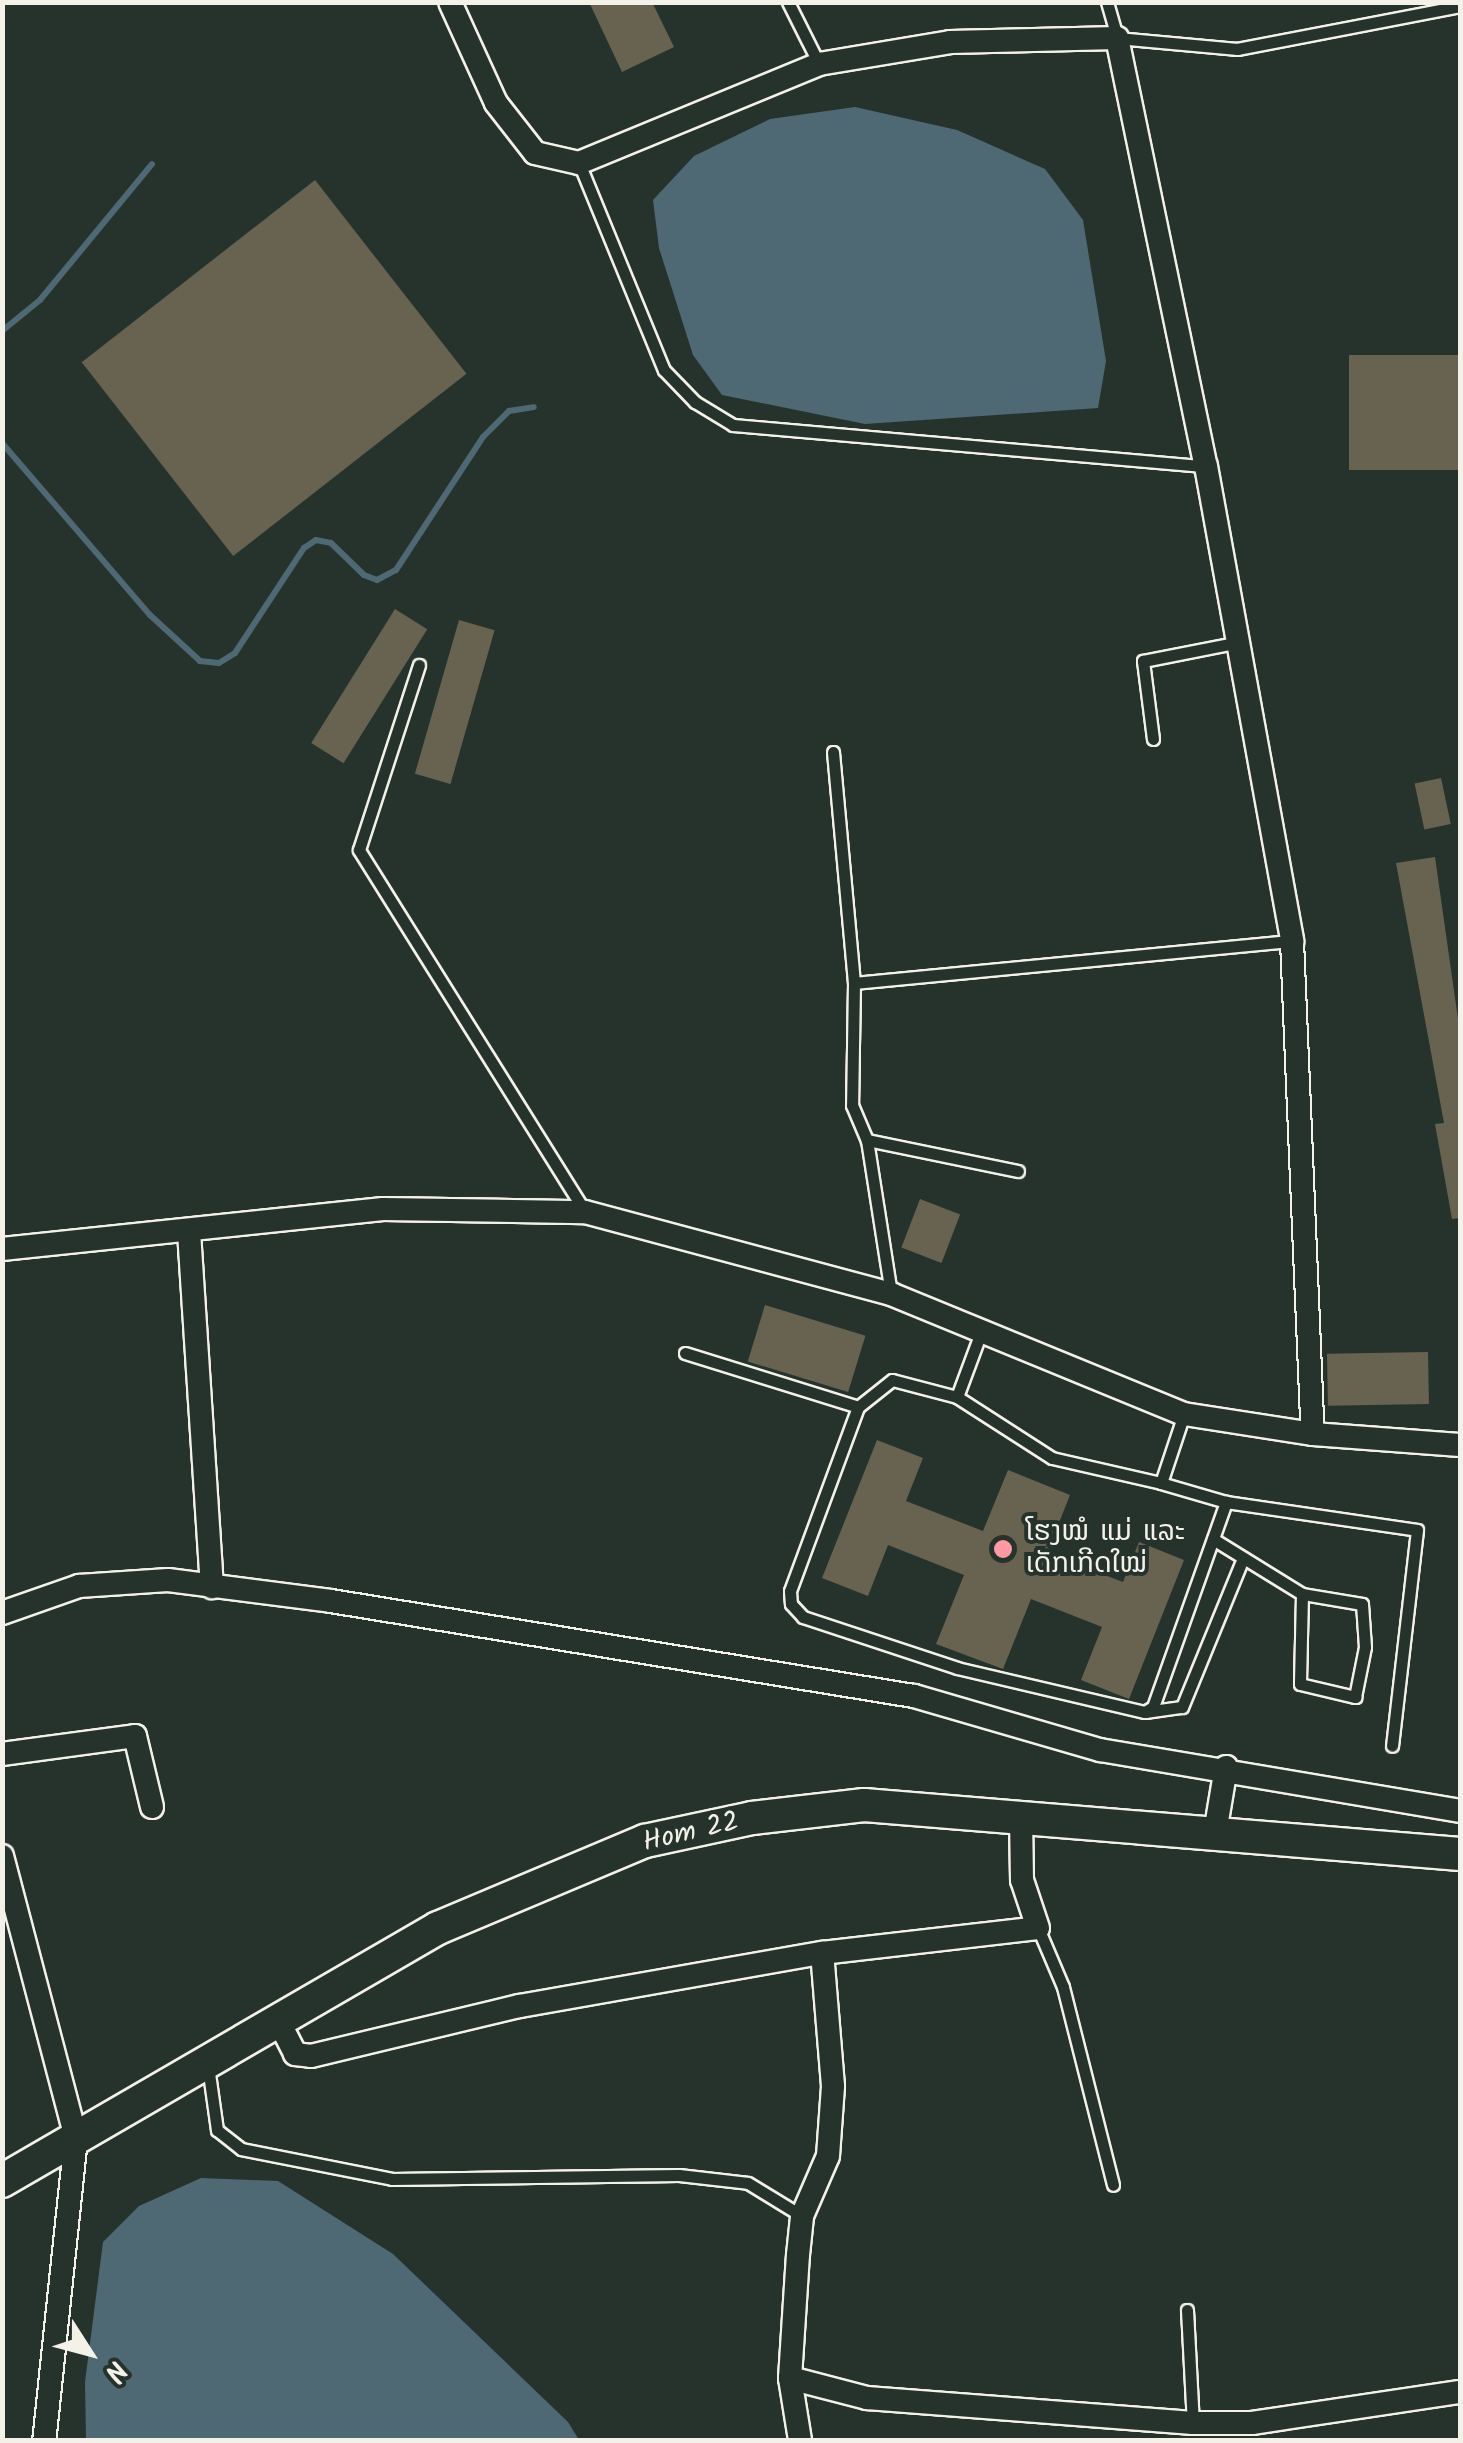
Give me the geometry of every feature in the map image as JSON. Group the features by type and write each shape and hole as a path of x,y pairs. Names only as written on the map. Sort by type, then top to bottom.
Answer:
{"street":[{"path":"450,2 496,103 534,153 579,163 818,64 950,42 1116,38 1206,466 1292,941 1313,1434"},
{"path":"2,1248 190,1232 383,1209 585,1212 891,1294 980,1335 1184,1414 1313,1434 1460,1445"},
{"path":"190,1232 212,1587"},
{"path":"2,1613 79,1586 168,1580 914,1696 1100,1750 1226,1767 1460,1811"},
{"path":"2,1754 135,1736 152,1807"},
{"path":"1215,1833 1226,1767"},
{"name":"Hom 22","path":"2,2181 438,1928 645,1841 752,1818 864,1805 1021,1814 1460,1854"},
{"path":"278,2020 296,2054 311,2056 520,2006 822,1953 1038,1928 1022,1880 1021,1814"},
{"path":"4,1868 11,1915 76,2138 44,2440"},
{"path":"800,2440 790,2378 802,2216 828,2156 832,2086 822,1953"},
{"path":"790,2378 867,2398 1194,2423 1252,2423 1460,2392"}],"lane":[{"path":"788,2 818,64"},
{"path":"1107,2 1116,38 1237,49 1460,6"},
{"path":"579,163 664,370 695,402 733,425 1206,466"},
{"path":"1152,739 1143,660 1240,642"},
{"path":"419,665 359,850 585,1212"},
{"path":"833,752 854,983 852,1104 867,1140 891,1294"},
{"path":"854,983 1292,941"},
{"path":"867,1140 1018,1171"},
{"path":"957,1398 980,1335"},
{"path":"685,1353 858,1407"},
{"path":"1243,1558 1182,1707 1145,1712 958,1668 803,1617 791,1604 790,1591 858,1407 892,1380 957,1398 1052,1458 1226,1502 1417,1530 1392,1746"},
{"path":"1161,1483 1184,1414"},
{"path":"1145,1712 1153,1707 1226,1502"},
{"path":"1213,1539 1302,1594 1362,1604 1365,1647 1354,1696 1300,1684 1302,1594"},
{"path":"1038,1928 1063,1987 1114,2185"},
{"path":"207,2062 217,2130 241,2148 392,2179 679,2176 748,2184 802,2216"},
{"path":"1187,2310 1194,2423"}],"water":[{"path":"855,107 957,130 1045,169 1083,220 1106,361 1098,408 865,424 722,395 693,355 659,248 653,200 694,156 770,119"},
{"path":"201,2178 278,2181 393,2254 568,2422 579,2440 86,2440 85,2382 103,2242 139,2206"}],"building":[{"path":"589,2 652,2 674,47 622,72"},
{"path":"315,180 466,374 233,556 82,362"},
{"path":"1349,355 1460,355 1460,470 1349,470"},
{"path":"395,609 427,629 343,763 311,743"},
{"path":"459,620 495,630 450,784 415,774"},
{"path":"1441,778 1451,824 1424,830 1415,784"},
{"path":"1435,857 1460,1033 1460,1218 1452,1219 1435,1124 1444,1123 1396,863"},
{"path":"920,1199 960,1214 942,1263 901,1248"},
{"path":"765,1305 865,1336 848,1392 748,1361"},
{"path":"1428,1352 1429,1404 1328,1406 1327,1354"},
{"path":"877,1440 923,1458 906,1501 983,1531 1008,1470 1070,1495 1047,1553 1123,1582 1139,1542 1184,1560 1129,1699 1081,1680 1102,1627 1031,1599 1003,1669 936,1644 964,1575 888,1545 868,1596 822,1578"}],"waterway":[{"path":"2,331 40,300 152,164"},
{"path":"2,443 150,615 200,661 219,663 235,653 304,548 316,540 331,543 364,575 377,580 396,570 483,437 509,411 534,407"}],"place":[{"name":"ໂຮງໝໍ ແມ່ ແລະ ເດັກເກີດໃໝ່","path":"1003,1549"}]}
